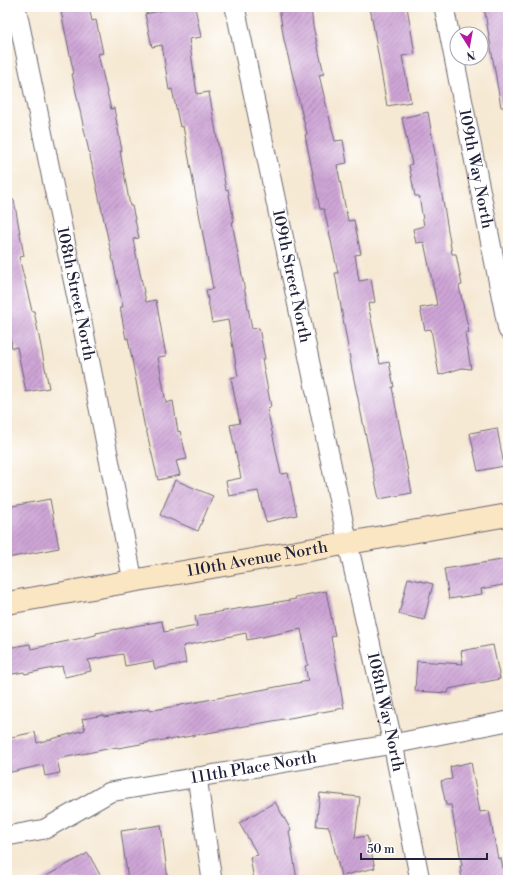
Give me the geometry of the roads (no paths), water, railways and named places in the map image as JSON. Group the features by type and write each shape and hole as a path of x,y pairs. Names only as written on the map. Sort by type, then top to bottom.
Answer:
{"street":[{"name":"108th Street North","path":"16,7 82,322 133,581"},
{"name":"109th Street North","path":"235,7 348,544"},
{"name":"109th Way North","path":"444,7 508,330"},
{"name":"110th Avenue North","path":"7,603 508,515"},
{"name":"108th Way North","path":"348,544 393,744 420,880"},
{"name":"111th Place North","path":"7,836 45,829 110,792 393,744 508,720"},
{"path":"197,777 212,880"}]}
